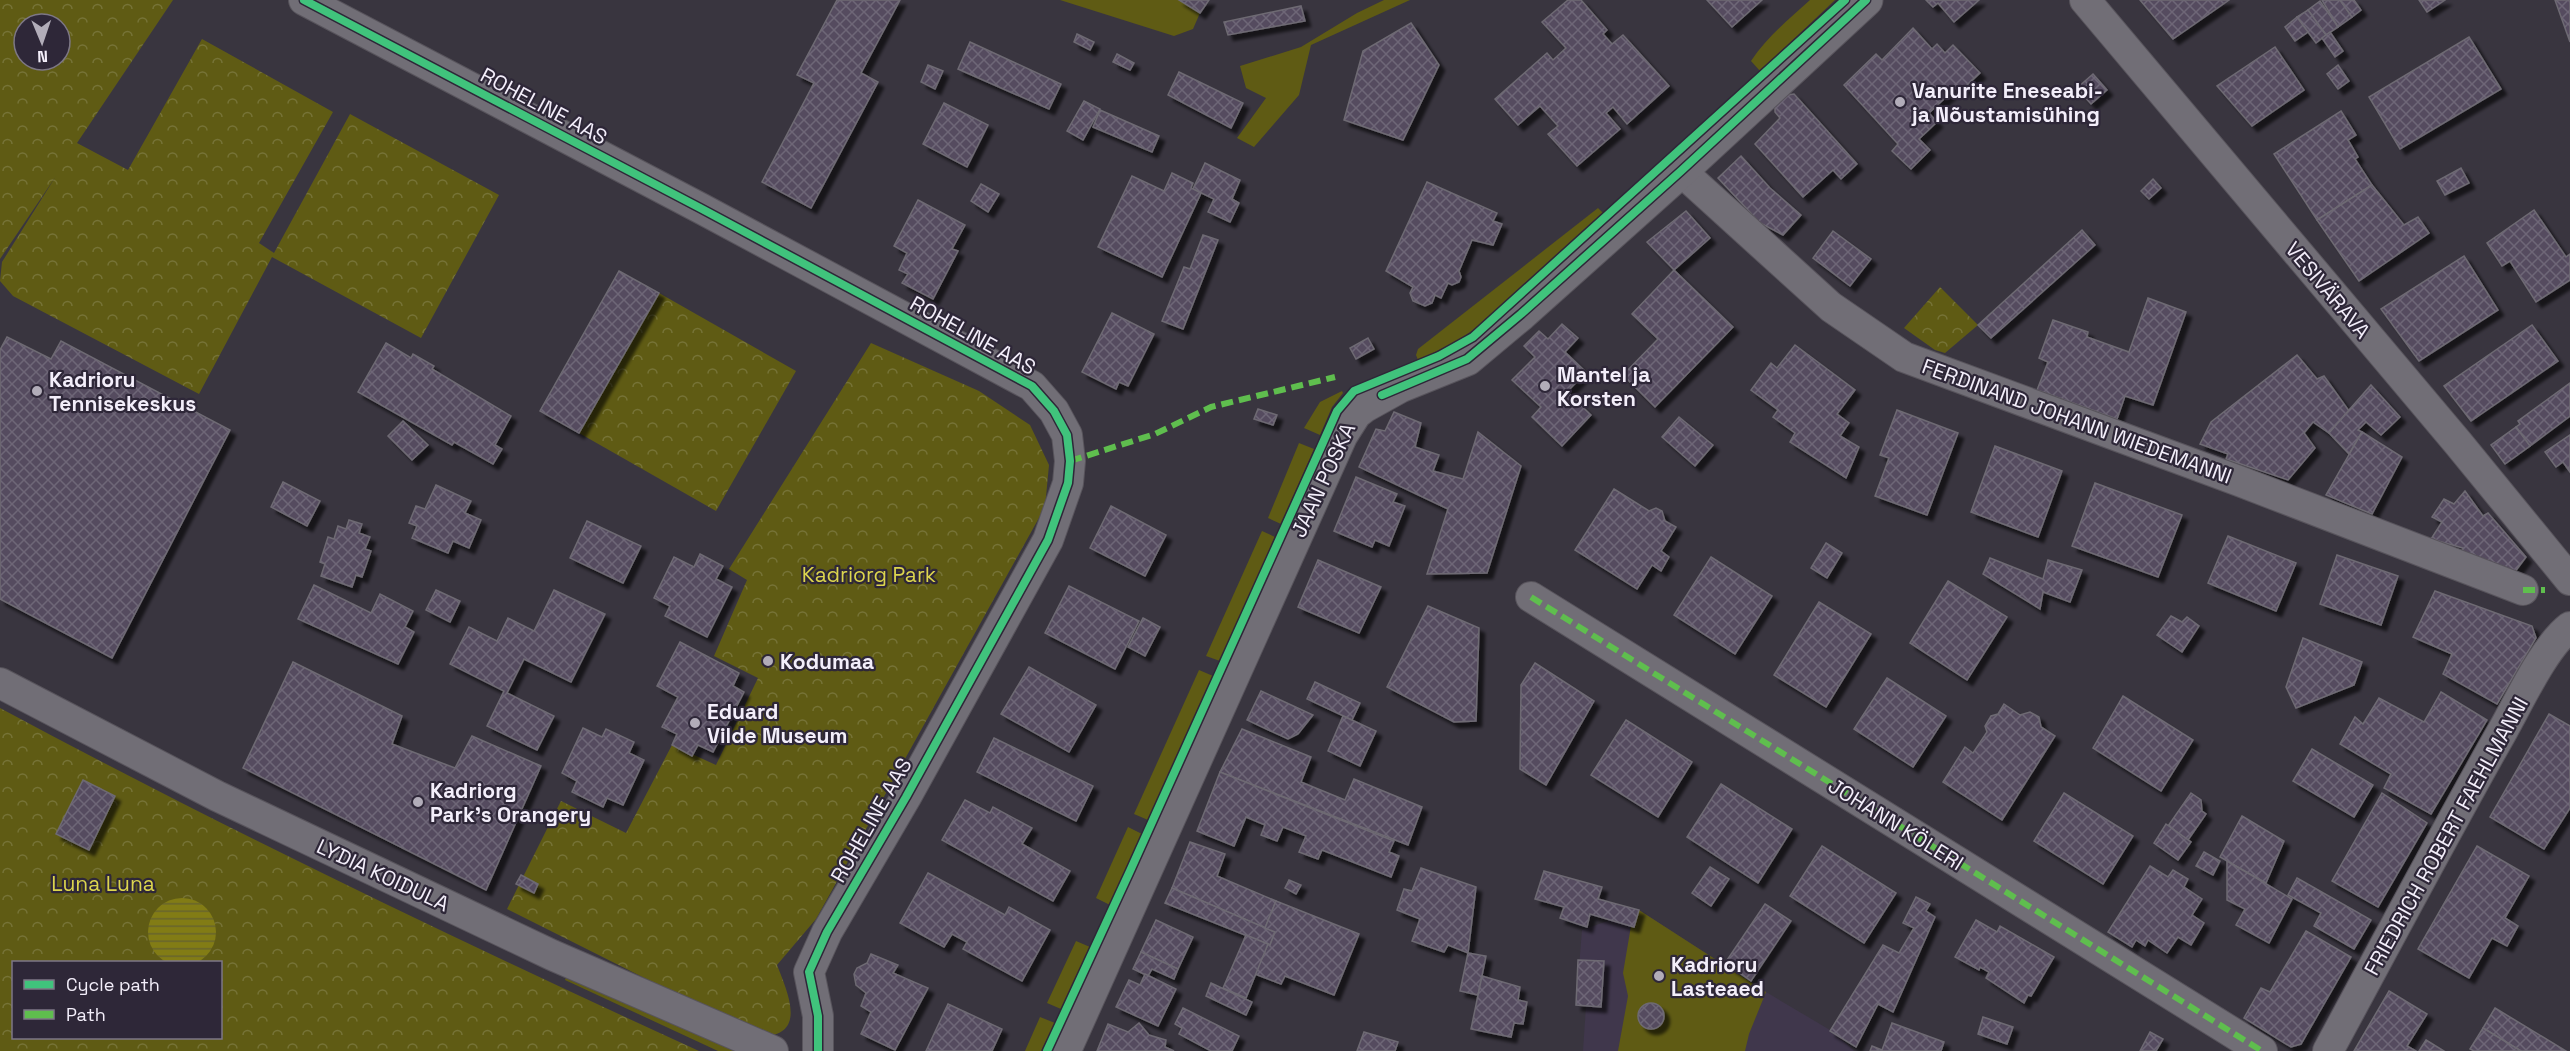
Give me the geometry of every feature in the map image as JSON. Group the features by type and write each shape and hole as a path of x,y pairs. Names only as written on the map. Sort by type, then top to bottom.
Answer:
{"street":[{"name":"ROHELINE AAS","path":"304,0 691,203 1032,386 1054,411 1067,435 1070,461 1068,483 1048,540 906,797 827,932 809,972 818,1016 818,1051"},
{"name":"JAAN POSKA","path":"1064,1051 1341,435 1355,413 1382,395 1467,359 1521,314 1649,197 1681,171 1866,0"},
{"name":"VESIVÄRAVA","path":"2085,0 2465,451 2570,580"},
{"name":"FERDINAND JOHANN WIEDEMANNI","path":"1681,171 1831,307 1904,357 2239,481 2523,590"},
{"name":"JOHANN KÖLERI","path":"1531,597 2262,1051"},
{"name":"FRIEDRICH ROBERT FAEHLMANNI","path":"2328,1051 2493,748 2551,647 2570,627"},
{"name":"LYDIA KOIDULA","path":"0,683 217,796 552,955 773,1051"}],"shaded area":[{"path":"175,899 189,899 201,904 210,913 215,925 213,945 206,956 199,961 165,961 154,951 149,939 149,925 154,913 163,904"},
{"name":"Kadrioru Lasteaed","path":"1639,910 1766,992 1835,1033 1854,1051 1583,1051 1586,1006 1576,1005 1582,930"}],"green space":[{"path":"0,0 173,0 77,143 128,170 202,39 333,112 259,243 274,253 350,114 499,195 421,338 272,257 199,394 13,296 0,281 2,262 56,176 0,259"},
{"path":"1060,0 1179,0 1200,13 1193,29 1174,36"},
{"path":"1384,0 1410,0 1311,45 1299,95 1254,147 1237,138 1266,98 1246,88 1240,66 1301,47 1357,13"},
{"path":"1810,0 1835,0 1760,71 1751,61 1757,52 1786,21"},
{"path":"1598,208 1603,213 1473,330 1456,342 1418,360 1416,355 1418,349"},
{"path":"1940,287 1978,325 1945,353 1935,350 1904,328"},
{"path":"659,293 796,371 716,511 579,433"},
{"name":"Kadriorg Park","path":"871,343 979,391 1030,425 1049,465 1045,507 816,919 777,965 789,999 790,1021 785,1029 775,1034 760,1036 507,909 561,801 626,833 672,745 716,765 758,678 714,656 747,580 729,569"},
{"path":"1342,391 1320,435 1304,428 1320,402"},
{"path":"1299,443 1314,449 1281,524 1268,518"},
{"path":"1262,531 1275,537 1220,661 1206,656"},
{"path":"1199,670 1213,676 1148,820 1134,814"},
{"name":"Luna Luna","path":"0,708 86,754 347,885 699,1051 0,1051"},
{"path":"1128,827 1142,834 1110,905 1096,898"},
{"path":"1639,910 1766,992 1749,1034 1745,1051 1618,1051 1628,996 1623,973 1631,926 1634,927"},
{"path":"1076,941 1090,947 1061,1009 1047,1003"},
{"path":"569,970 741,1051 718,1051 565,980"},
{"path":"1040,1017 1055,1023 1041,1051 1025,1051"}],"building":[{"path":"837,0 900,0 861,73 878,82 811,208 762,182 814,83 797,75"},
{"path":"1179,0 1209,0 1200,13"},
{"path":"1568,0 1581,0 1607,30 1603,34 1612,44 1623,35 1669,86 1627,124 1613,107 1606,113 1620,129 1577,166 1548,134 1558,126 1540,106 1518,125 1495,99 1547,53 1553,60 1566,48 1542,22"},
{"path":"1707,0 1762,0 1732,27"},
{"path":"1926,0 1979,0 1954,22 1938,3 1933,7"},
{"path":"2140,0 2229,0 2173,39"},
{"path":"2322,0 2340,0 2352,17 2338,27"},
{"path":"2340,0 2354,0 2361,10 2352,17"},
{"path":"2419,0 2445,0 2427,12"},
{"path":"2555,0 2570,0 2570,42"},
{"path":"2320,1 2338,27 2326,35 2308,10"},
{"path":"1301,6 1305,21 1228,35 1224,22"},
{"path":"2308,10 2326,35 2316,43 2297,17"},
{"path":"2297,17 2308,32 2295,41 2285,27"},
{"path":"1411,23 1439,65 1403,140 1344,120 1363,51"},
{"name":"Vanurite Eneseabi- ja Nõustamisühing","path":"1913,28 1932,49 1937,44 1945,53 1953,45 1980,73 1961,91 1957,87 1929,113 1937,122 1919,139 1930,150 1911,169 1892,151 1898,144 1844,85 1876,54 1882,60"},
{"path":"2330,32 2343,51 2335,57 2322,38"},
{"path":"1077,34 1094,42 1090,50 1074,42"},
{"path":"2469,37 2501,89 2400,149 2369,97"},
{"path":"970,42 1061,84 1049,109 958,69"},
{"path":"2275,47 2304,90 2252,126 2217,86"},
{"path":"1117,54 1134,63 1130,70 1113,62"},
{"path":"928,65 943,71 935,89 921,82"},
{"path":"2338,65 2349,81 2338,89 2327,74"},
{"path":"1179,72 1243,103 1231,128 1168,95"},
{"path":"2093,74 2107,90 2091,104 2077,88"},
{"path":"1794,94 1857,164 1841,179 1833,170 1803,197 1755,144 1780,118 1775,112 1775,105 1787,95"},
{"path":"1084,101 1100,109 1083,140 1067,131"},
{"path":"944,103 988,125 967,167 923,144"},
{"path":"1100,110 1159,136 1152,152 1093,127"},
{"path":"2341,111 2356,135 2348,140 2358,157 2355,159 2372,185 2317,220 2274,154"},
{"path":"1741,156 1770,188 1801,215 1783,235 1760,223 1718,178"},
{"path":"1205,163 1240,180 1232,199 1239,203 1230,222 1208,212 1214,199 1193,189"},
{"path":"2461,168 2469,183 2445,195 2437,181"},
{"path":"1172,173 1193,183 1191,188 1201,193 1162,277 1098,247 1132,176 1164,191"},
{"path":"2153,179 2161,188 2149,199 2141,191"},
{"path":"1427,182 1497,213 1493,221 1502,224 1493,245 1472,240 1459,271 1461,277 1459,282 1452,285 1448,283 1441,298 1435,295 1432,303 1425,306 1413,301 1410,293 1413,287 1386,271"},
{"path":"981,184 999,194 988,212 971,201"},
{"path":"2372,185 2404,225 2418,217 2429,233 2359,281 2317,220"},
{"path":"918,200 965,225 952,249 958,251 933,299 902,283 908,274 899,270 907,253 894,246"},
{"path":"2534,210 2566,257 2570,254 2570,280 2536,302 2510,261 2502,266 2487,243"},
{"path":"1686,211 1710,238 1674,270 1647,242"},
{"path":"2082,230 2095,245 1991,338 1978,325"},
{"path":"1833,231 1871,259 1850,286 1813,258"},
{"path":"1203,235 1218,240 1183,329 1162,321 1184,267 1190,269"},
{"path":"2464,256 2498,310 2419,361 2381,309"},
{"path":"1674,270 1733,327 1655,407 1623,375 1658,339 1632,314"},
{"path":"619,271 659,293 579,433 540,411"},
{"path":"2148,298 2186,312 2153,405 2125,396 2117,419 2037,390 2048,362 2039,358 2053,320 2088,332 2087,337 2129,352"},
{"path":"1112,313 1154,334 1128,386 1119,382 1116,389 1082,372"},
{"name":"Mantel ja Korsten","path":"1562,324 1578,338 1565,352 1586,372 1567,392 1591,415 1562,446 1532,417 1541,407 1512,380 1535,357 1524,346 1539,331 1548,339"},
{"path":"2532,325 2558,361 2471,421 2444,386"},
{"path":"7,337 51,359 61,341 230,430 112,658 0,599 0,350"},
{"path":"1368,338 1374,349 1356,359 1350,348"},
{"path":"386,343 411,358 413,354 434,366 432,369 511,416 495,445 502,449 493,464 454,442 452,445 358,392"},
{"path":"1795,345 1855,390 1837,414 1849,423 1840,436 1859,447 1846,478 1790,442 1795,433 1773,417 1778,410 1751,390 1771,363 1777,368"},
{"path":"2297,355 2317,379 2324,376 2349,411 2329,433 2313,422 2304,433 2315,448 2288,480 2226,459 2228,454 2200,444 2211,422"},
{"path":"2570,383 2570,416 2530,446 2516,427 2520,424 2518,421"},
{"path":"2371,385 2400,417 2381,435 2366,422 2358,430 2362,432 2349,454 2329,433"},
{"path":"1258,409 1277,415 1273,425 1254,419"},
{"path":"1897,410 1958,433 1927,515 1875,496 1889,458 1880,455"},
{"path":"1394,412 1421,423 1415,447 1439,455 1433,471 1463,479 1478,432 1521,466 1487,573 1427,574 1448,509 1359,467 1376,429 1385,431"},
{"path":"1679,417 1713,445 1695,466 1662,437"},
{"path":"403,421 428,445 412,460 388,436"},
{"path":"2516,427 2530,446 2505,464 2491,445"},
{"path":"2362,432 2402,457 2372,514 2326,495"},
{"path":"2570,435 2570,472 2563,462 2556,467 2545,452"},
{"path":"1995,446 2062,471 2038,537 1971,512"},
{"path":"1356,477 1397,494 1393,502 1405,506 1389,546 1375,540 1372,547 1334,531"},
{"path":"283,482 320,501 307,526 271,507"},
{"path":"2095,483 2182,515 2158,577 2072,546"},
{"path":"436,485 471,501 465,513 481,520 469,548 453,541 448,553 412,538 417,526 409,523 416,506 425,509"},
{"path":"1614,489 1649,511 1656,508 1662,511 1665,521 1676,527 1661,551 1669,557 1661,571 1652,565 1637,589 1575,550"},
{"path":"2465,491 2483,516 2488,513 2526,557 2514,573 2461,554 2463,548 2431,539 2442,522 2432,517 2444,499 2454,504"},
{"path":"1111,506 1166,535 1145,576 1090,548"},
{"path":"349,520 362,524 359,533 370,537 365,549 371,551 362,577 356,575 352,587 321,576 325,564 320,562 328,537 334,539 338,526 346,529"},
{"path":"587,521 641,546 623,583 570,558"},
{"path":"2228,536 2296,563 2276,611 2208,583"},
{"path":"1826,543 1842,553 1827,578 1811,568"},
{"path":"700,554 723,566 716,579 732,587 707,637 665,616 670,606 654,598 674,557 694,567"},
{"path":"2337,555 2398,576 2381,625 2320,604"},
{"path":"1711,557 1772,596 1735,654 1674,615"},
{"path":"1990,558 2043,579 2048,560 2082,570 2070,602 2043,592 2040,609 1983,574"},
{"path":"1318,560 1381,587 1359,633 1298,607"},
{"path":"1948,581 2007,617 1967,680 1910,643"},
{"path":"314,585 371,613 380,594 413,611 405,627 414,632 398,664 298,619"},
{"path":"1069,586 1139,621 1115,669 1045,633"},
{"path":"436,590 460,601 450,622 426,610"},
{"path":"554,590 605,614 571,682 524,659 507,693 554,716 537,750 487,726 504,691 450,664 469,627 497,641 508,618 534,631"},
{"path":"2435,591 2532,626 2536,638 2497,704 2443,674 2452,654 2413,637"},
{"path":"1819,602 1871,634 1826,707 1774,675"},
{"path":"1428,606 1479,628 1476,721 1454,722 1387,687"},
{"path":"2171,616 2182,622 2187,617 2199,626 2182,652 2157,635"},
{"path":"1143,618 1160,627 1145,656 1128,647"},
{"path":"2303,638 2362,662 2354,685 2296,708 2286,687"},
{"path":"680,642 739,673 733,686 744,692 713,752 698,745 692,756 672,745 677,734 662,727 678,697 657,686"},
{"name":"Kadriorg Park’s Orangery","path":"293,662 402,716 392,744 455,768 472,736 541,766 486,890 243,768"},
{"path":"1535,663 1594,701 1546,785 1520,769 1521,685"},
{"path":"1029,667 1096,705 1069,752 1001,714"},
{"path":"1887,678 1946,716 1913,767 1854,729"},
{"path":"1315,682 1360,703 1352,720 1307,699"},
{"path":"1261,691 1313,715 1298,734 1288,739 1247,720"},
{"path":"2441,692 2487,720 2431,814 2384,788 2391,774 2340,744 2355,717 2363,724 2379,698 2424,722"},
{"path":"2123,696 2193,740 2161,791 2093,748"},
{"path":"2004,704 2020,715 2030,712 2039,717 2041,727 2055,736 2002,820 1943,782 1965,747 1973,753 1987,732 1985,726 1991,716 1998,714"},
{"path":"2549,714 2570,726 2570,808 2544,849 2490,817"},
{"path":"1343,716 1376,731 1360,766 1328,751"},
{"path":"1626,720 1692,762 1658,817 1591,775"},
{"path":"583,728 602,737 606,729 634,742 629,753 644,760 623,805 607,798 603,807 572,792 577,781 562,773"},
{"path":"1242,729 1311,757 1301,782 1345,800 1354,779 1422,807 1408,845 1220,772"},
{"path":"994,738 1093,786 1076,821 977,772"},
{"path":"2312,749 2373,785 2354,817 2293,781"},
{"path":"1220,772 1394,841 1389,852 1399,856 1391,877 1322,850 1318,859 1299,852 1306,836 1283,827 1277,841 1261,835 1265,825 1246,817 1234,846 1197,831"},
{"path":"83,780 115,796 89,850 56,834"},
{"path":"1721,784 1792,829 1758,883 1687,837"},
{"path":"2064,793 2133,836 2103,884 2034,841"},
{"path":"2191,793 2201,800 2202,811 2206,814 2188,840 2168,826"},
{"path":"2382,793 2427,823 2378,907 2332,881"},
{"path":"965,800 990,813 993,807 1032,828 1022,844 1070,871 1053,901 942,840"},
{"path":"2242,816 2284,841 2266,883 2220,857"},
{"path":"2166,824 2191,842 2178,860 2154,843"},
{"path":"1190,842 1225,854 1217,876 1276,901 1265,928 1172,888"},
{"path":"1822,846 1896,893 1864,943 1790,896"},
{"path":"2477,846 2529,876 2505,918 2518,926 2507,946 2492,938 2469,978 2418,949"},
{"path":"2204,852 2220,861 2213,875 2196,866"},
{"path":"2227,861 2292,899 2269,943 2236,925 2245,909 2227,900"},
{"path":"2150,866 2168,877 2173,870 2188,879 2184,887 2202,899 2192,915 2204,923 2191,945 2178,937 2167,953 2148,940 2145,946 2136,940 2132,947 2108,932"},
{"path":"1710,867 1729,879 1711,906 1692,893"},
{"path":"1421,868 1476,887 1468,953 1448,945 1444,952 1412,941 1420,919 1397,910 1404,889 1412,891"},
{"path":"1544,871 1602,887 1598,899 1639,910 1634,927 1590,914 1587,927 1560,918 1564,907 1535,899"},
{"path":"928,873 1005,915 1009,907 1050,930 1022,981 963,949 967,942 952,934 944,947 900,923"},
{"path":"521,875 538,884 534,893 516,884"},
{"path":"2297,878 2371,920 2354,949 2314,926 2321,913 2288,895"},
{"path":"1289,880 1301,885 1296,894 1285,888"},
{"path":"1172,888 1275,932 1270,945 1165,903"},
{"path":"1916,897 1930,904 1926,911 1935,917 1893,1012 1878,1004 1856,1047 1830,1031 1883,945 1899,953 1914,928 1903,923"},
{"path":"1276,901 1359,934 1334,995 1285,976 1281,984 1255,974 1275,932 1265,928"},
{"path":"1765,904 1791,921 1751,981 1725,963"},
{"path":"1156,920 1193,937 1178,969 1141,952"},
{"path":"1976,920 1997,932 2000,926 2054,957 2031,996 2028,995 2024,1003 1986,978 1989,972 1980,967 1979,970 1955,957"},
{"path":"2306,931 2351,957 2301,1044 2291,1047 2244,1018 2261,988 2270,992"},
{"path":"1246,935 1268,944 1246,998 1223,988"},
{"path":"1141,952 1178,969 1174,979 1152,969 1148,976 1133,969"},
{"path":"1468,953 1486,956 1478,995 1460,991"},
{"path":"871,954 898,965 893,973 928,988 895,1050 861,1034 871,1012 861,1006 866,993 856,985 854,974 857,968 867,963"},
{"path":"1578,960 1604,961 1601,1007 1576,1005"},
{"path":"1145,974 1176,989 1158,1026 1116,1007 1129,980 1140,985"},
{"path":"1482,976 1520,987 1518,1000 1527,1002 1523,1024 1514,1023 1511,1037 1471,1029"},
{"path":"1211,983 1252,1002 1246,1015 1206,996"},
{"path":"2389,991 2427,1014 2407,1046 2416,1051 2354,1051"},
{"path":"1651,1003 1661,1006 1664,1016 1661,1026 1651,1029 1641,1026 1638,1016 1641,1006"},
{"path":"948,1004 1002,1029 992,1051 926,1051"},
{"path":"1183,1008 1239,1036 1232,1051 1211,1051 1179,1034 1182,1028 1175,1024"},
{"path":"2495,1008 2566,1051 2521,1051 2483,1028"},
{"path":"1983,1017 2013,1027 2007,1044 1978,1034"},
{"path":"1139,1023 1149,1035 1166,1040 1165,1047 1174,1051 1097,1051 1108,1024 1128,1032"},
{"path":"1892,1023 1944,1042 1941,1051 1870,1051 1872,1046 1882,1050"},
{"path":"2483,1028 2521,1051 2474,1051 2470,1049"},
{"path":"1364,1032 1398,1042 1395,1051 1357,1051"},
{"path":"2150,1032 2163,1039 2156,1051 2140,1051"},
{"path":"2426,1040 2444,1051 2419,1051"}],"marked path":[{"path":"1070,461 1155,434 1211,407 1335,377"},
{"path":"2523,590 2545,590"},
{"path":"1531,597 2262,1051"}],"cycle path":[{"path":"304,0 1032,386 1054,411 1067,435 1070,461 1068,483 1048,540 906,797 827,932 809,972 818,1016 818,1051"},
{"path":"1047,1051 1337,411 1354,391 1439,356 1473,337 1845,0"},
{"path":"1382,395 1467,359 1521,314 1681,171 1866,0"}],"place":[{"name":"Vanurite Eneseabi- ja Nõustamisühing","path":"1900,102"},
{"name":"Mantel ja Korsten","path":"1545,386"},
{"name":"Kadrioru Tennisekeskus","path":"37,391"},
{"name":"Kodumaa","path":"768,661"},
{"name":"Eduard Vilde Museum","path":"695,723"},
{"name":"Kadriorg Park’s Orangery","path":"418,802"},
{"name":"Kadrioru Lasteaed","path":"1659,976"}]}
